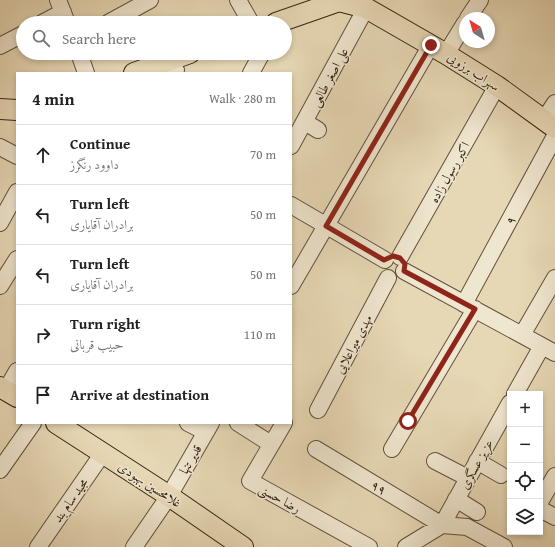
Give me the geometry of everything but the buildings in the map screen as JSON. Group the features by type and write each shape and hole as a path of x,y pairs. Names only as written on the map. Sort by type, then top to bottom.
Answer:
{"main road":[{"name":"سهراب برزویی","path":"292,18 340,0 366,8 439,49 497,86 550,124"},
{"path":"137,72 170,60"},
{"path":"0,109 16,110"},
{"name":"غلامحسین بهبودی","path":"58,424 169,496 243,547"}],"street":[{"path":"121,16 150,0"},
{"path":"238,0 247,16"},
{"path":"472,12 480,0"},
{"name":"علی اصغر طالعی","path":"293,138 311,126 366,8"},
{"path":"292,284 326,226 439,49 459,30"},
{"path":"0,46 16,38"},
{"path":"81,60 86,72"},
{"path":"252,72 258,60"},
{"name":"اکبر رسول زاده","path":"396,263 497,86"},
{"path":"550,124 555,102"},
{"name":"۹","path":"392,449 470,307 555,136"},
{"path":"0,147 16,155"},
{"path":"0,223 16,194"},
{"path":"292,206 326,226 396,263 470,307 548,349"},
{"path":"1,284 16,261"},
{"name":"مهدی میراعلایی","path":"318,410 388,278 382,270 396,263"},
{"path":"522,335 555,278"},
{"name":"عزیز عسگری","path":"519,391 548,349"},
{"path":"8,391 16,373"},
{"name":"عزیز عسگری","path":"442,525 507,410"},
{"path":"0,470 31,424"},
{"path":"192,424 209,428"},
{"path":"240,424 271,444"},
{"name":"رضا حسنی","path":"283,424 250,481 369,547"},
{"name":"قدیر تنها","path":"134,547 169,496 209,428"},
{"name":"۹۹","path":"316,449 442,525"},
{"name":"مجید سام بند","path":"38,547 103,453"},
{"path":"435,461 468,478"},
{"path":"477,461 501,475"},
{"path":"542,499 555,476"},
{"path":"456,499 477,512"},
{"path":"543,510 555,517"},
{"path":"406,547 442,525 467,527 504,547"}],"route":[{"path":"408,421 475,309 404,271 405,264 403,260 397,256 390,256 384,260 326,226 431,45"}]}
